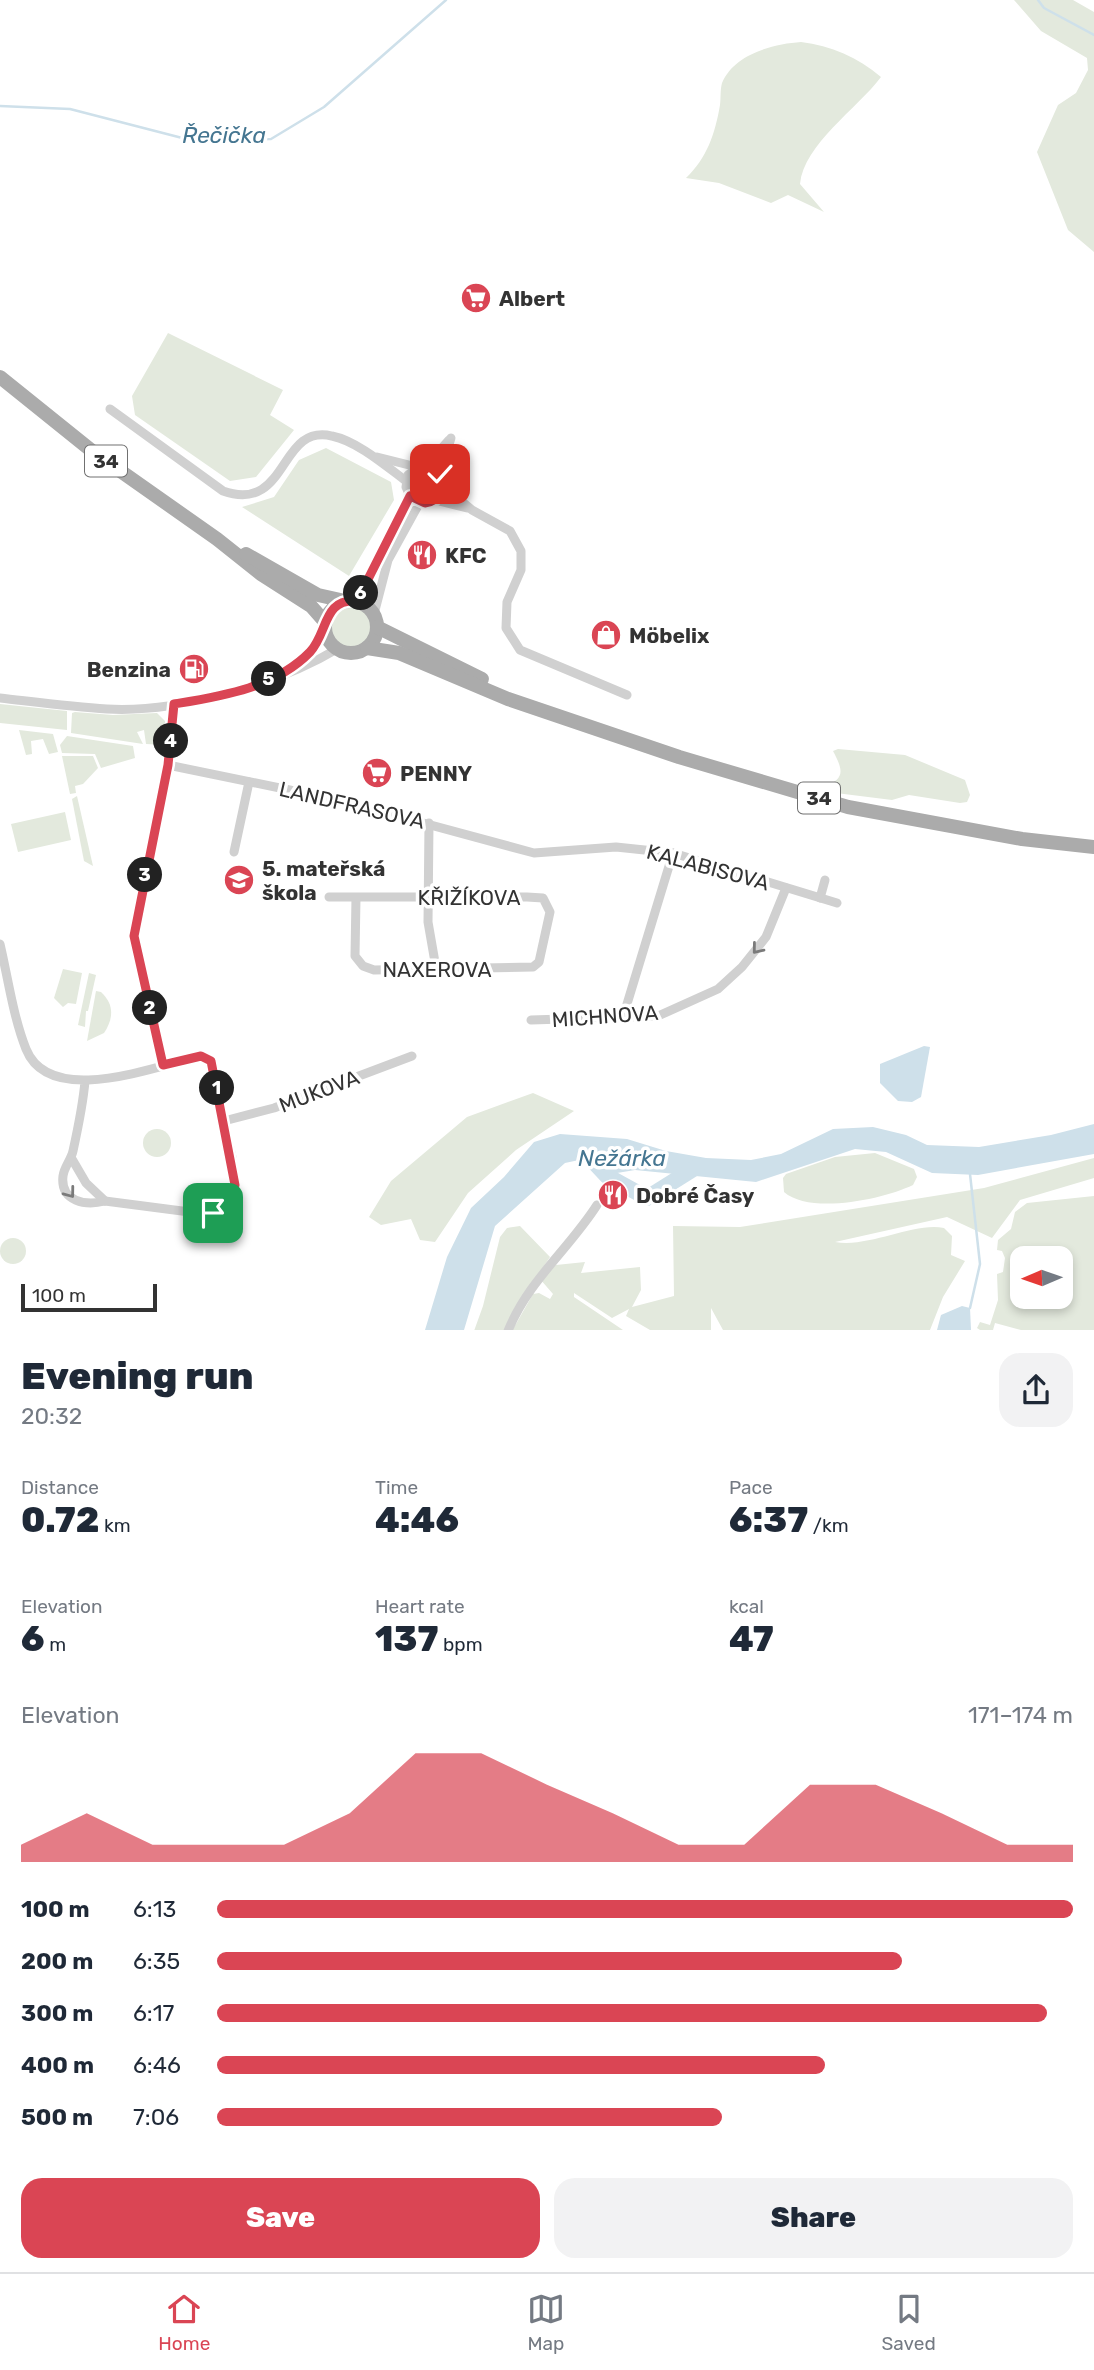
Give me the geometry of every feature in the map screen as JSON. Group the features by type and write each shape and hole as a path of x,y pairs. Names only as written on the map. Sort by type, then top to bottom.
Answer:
{"main road":[{"name":"34","path":"0,377 92,451 217,539 261,574 311,606 325,626"},
{"name":"34","path":"217,539 318,595 351,601"},
{"path":"351,601 375,620 374,639 367,648 352,653 337,649 330,643 325,626 331,610 351,601"},
{"name":"34","path":"375,620 553,713"},
{"name":"34","path":"367,648 399,653 508,699 679,757 848,807 1022,839 1094,847"}],"street":[{"path":"110,409 223,491 238,496 255,495 273,483 302,442 316,436 332,436 374,457 406,481 410,496 420,502 435,500 472,510"},
{"path":"374,457 416,467 427,465 452,438 440,474 443,486 472,510 510,531 521,551 521,570 507,602 506,628 520,650 628,695"},
{"path":"427,465 440,474"},
{"path":"406,481 416,467"},
{"path":"435,500 443,486"},
{"path":"351,601 410,496"},
{"path":"375,620 388,560 420,502"},
{"path":"293,669 313,649 325,626"},
{"path":"0,698 107,709 174,704 233,692 337,649"},
{"path":"163,1065 134,936 168,765 174,704"},
{"name":"LANDFRASOVA","path":"168,765 429,823 534,853"},
{"path":"234,852 249,782"},
{"path":"429,823 428,922 436,968"},
{"name":"KALABISOVA","path":"534,853 616,847 673,853 838,903"},
{"path":"631,1017 627,1004 673,853"},
{"path":"820,898 825,880"},
{"name":"MICHNOVA","path":"531,1020 658,1016 718,989 742,967 766,937 786,888"},
{"name":"KŘIŽÍKOVA","path":"329,897 543,898 550,912 539,962"},
{"name":"NAXEROVA","path":"356,897 355,956 363,966 374,970 528,969 539,962"},
{"path":"0,944 27,1052 43,1069 85,1082 201,1056 209,1058 235,1185 233,1194 223,1209 205,1214 105,1202 82,1204 69,1196 62,1179 72,1159 85,1082"},
{"name":"MUKOVA","path":"224,1121 274,1108 412,1056"},
{"path":"72,1159 86,1183 105,1202"},
{"path":"509,1330 542,1272 577,1236 597,1205"}],"shaded area":[{"path":"1014,0 1073,0 1094,12 1094,252 1068,230 1037,152 1058,105 1076,93 1088,70 1087,58 1041,31"},
{"path":"801,42 844,54 881,77 821,141 804,169 800,184 824,212 788,195 771,203 719,183 686,178 699,162 713,136 722,83 728,73 735,65 756,52"},
{"path":"168,333 283,390 270,415 294,430 256,477 230,481 135,415 132,396"},
{"path":"326,448 391,482 394,500 349,576 242,507 274,497 299,460"},
{"path":"424,472 433,476 437,485 433,494 424,498 415,494 411,485 415,476"},
{"path":"351,607 365,613 371,627 365,641 351,647 337,641 331,627 337,613"},
{"path":"0,704 67,711 67,730 0,723"},
{"path":"72,713 113,715 157,713 165,721 165,745 146,744 144,730 137,732 143,744 71,733"},
{"path":"19,730 53,734 58,752 49,754 43,739 31,741 32,754 26,755"},
{"path":"67,736 133,746 135,758 101,768 95,754 62,753 60,745"},
{"path":"838,749 905,755 965,780 970,795 967,802 960,803 909,795 892,800 828,792 823,787 836,781 840,773 833,751"},
{"path":"62,756 93,756 98,768 83,784 75,786 76,793 70,794"},
{"path":"77,796 93,866 84,861 72,799"},
{"path":"65,812 71,840 18,852 11,824"},
{"path":"63,969 82,973 76,1004 68,1003 63,1007 54,998"},
{"path":"89,973 96,975 86,1011 85,1027 78,1025"},
{"path":"96,991 101,992 108,1001 111,1017 104,1033 87,1041"},
{"path":"533,1093 574,1111 516,1150 468,1193 435,1242 420,1240 411,1219 381,1225 369,1217 391,1181 467,1117"},
{"path":"157,1129 167,1133 171,1143 167,1153 157,1157 147,1153 143,1143 147,1133"},
{"path":"875,1153 914,1169 917,1177 913,1185 884,1195 829,1204 796,1199 784,1192 783,1178 786,1174 835,1157"},
{"path":"1094,1158 1094,1178 1020,1200 992,1238 947,1217 835,1242 862,1241 919,1228 944,1228 952,1236 951,1255 965,1261 943,1297 930,1330 723,1330 711,1308 711,1330 650,1330 626,1316 629,1309 612,1318 574,1293 574,1297 623,1330 513,1330 533,1294 539,1293 550,1299 553,1294 540,1279 556,1265 585,1262 581,1273 640,1267 641,1290 632,1307 674,1296 673,1226 740,1227 984,1188"},
{"path":"1094,1196 1094,1330 1021,1330 995,1323 993,1330 977,1328 980,1322 990,1325 998,1300 997,1274 1003,1272 1005,1258 1002,1251 997,1250 998,1240 1011,1229 1015,1212 1027,1203"},
{"path":"520,1226 550,1257 512,1313 505,1330 474,1330 500,1237 507,1228"},
{"path":"13,1238 22,1242 26,1251 22,1260 13,1264 4,1260 0,1251 4,1242"}],"water":[{"path":"924,1046 930,1047 921,1097 912,1102 898,1101 880,1083 880,1064"},
{"name":"Nežárka","path":"1094,1124 1094,1154 978,1175 932,1173 886,1152 855,1149 756,1182 635,1170 599,1176 579,1160 565,1163 495,1226 464,1330 425,1330 447,1257 471,1208 504,1177 534,1142 560,1134 627,1139 666,1151 706,1158 751,1160 781,1154 833,1129 873,1127 906,1135 927,1145 979,1147 1051,1135"},
{"path":"962,1306 970,1308 971,1330 937,1330 941,1315"}],"waterway":[{"name":"Řečička","path":"0,106 70,109 190,140 271,139 324,107 446,0"},
{"name":"Řečička","path":"1038,0 1044,8 1094,35"},
{"name":"Nežárka","path":"593,1161 607,1176 647,1198 698,1166"},
{"path":"970,1174 980,1264 970,1308"}],"place":[{"name":"Albert","path":"476,298"},
{"name":"KFC","path":"422,555"},
{"name":"Möbelix","path":"606,635"},
{"name":"Benzina","path":"194,669"},
{"name":"PENNY","path":"377,773"},
{"name":"5. mateřská škola","path":"239,880"},
{"name":"Dobré Časy","path":"613,1195"}],"route":[{"path":"213,1213 223,1209 228,1203 235,1185 232,1157 211,1061 201,1056 163,1065 134,936 135,920 162,801 174,704 216,697 293,669 318,643 325,631 326,617 331,610 345,601 357,601 410,496 425,503 435,500 440,494 443,486 440,474"}]}
